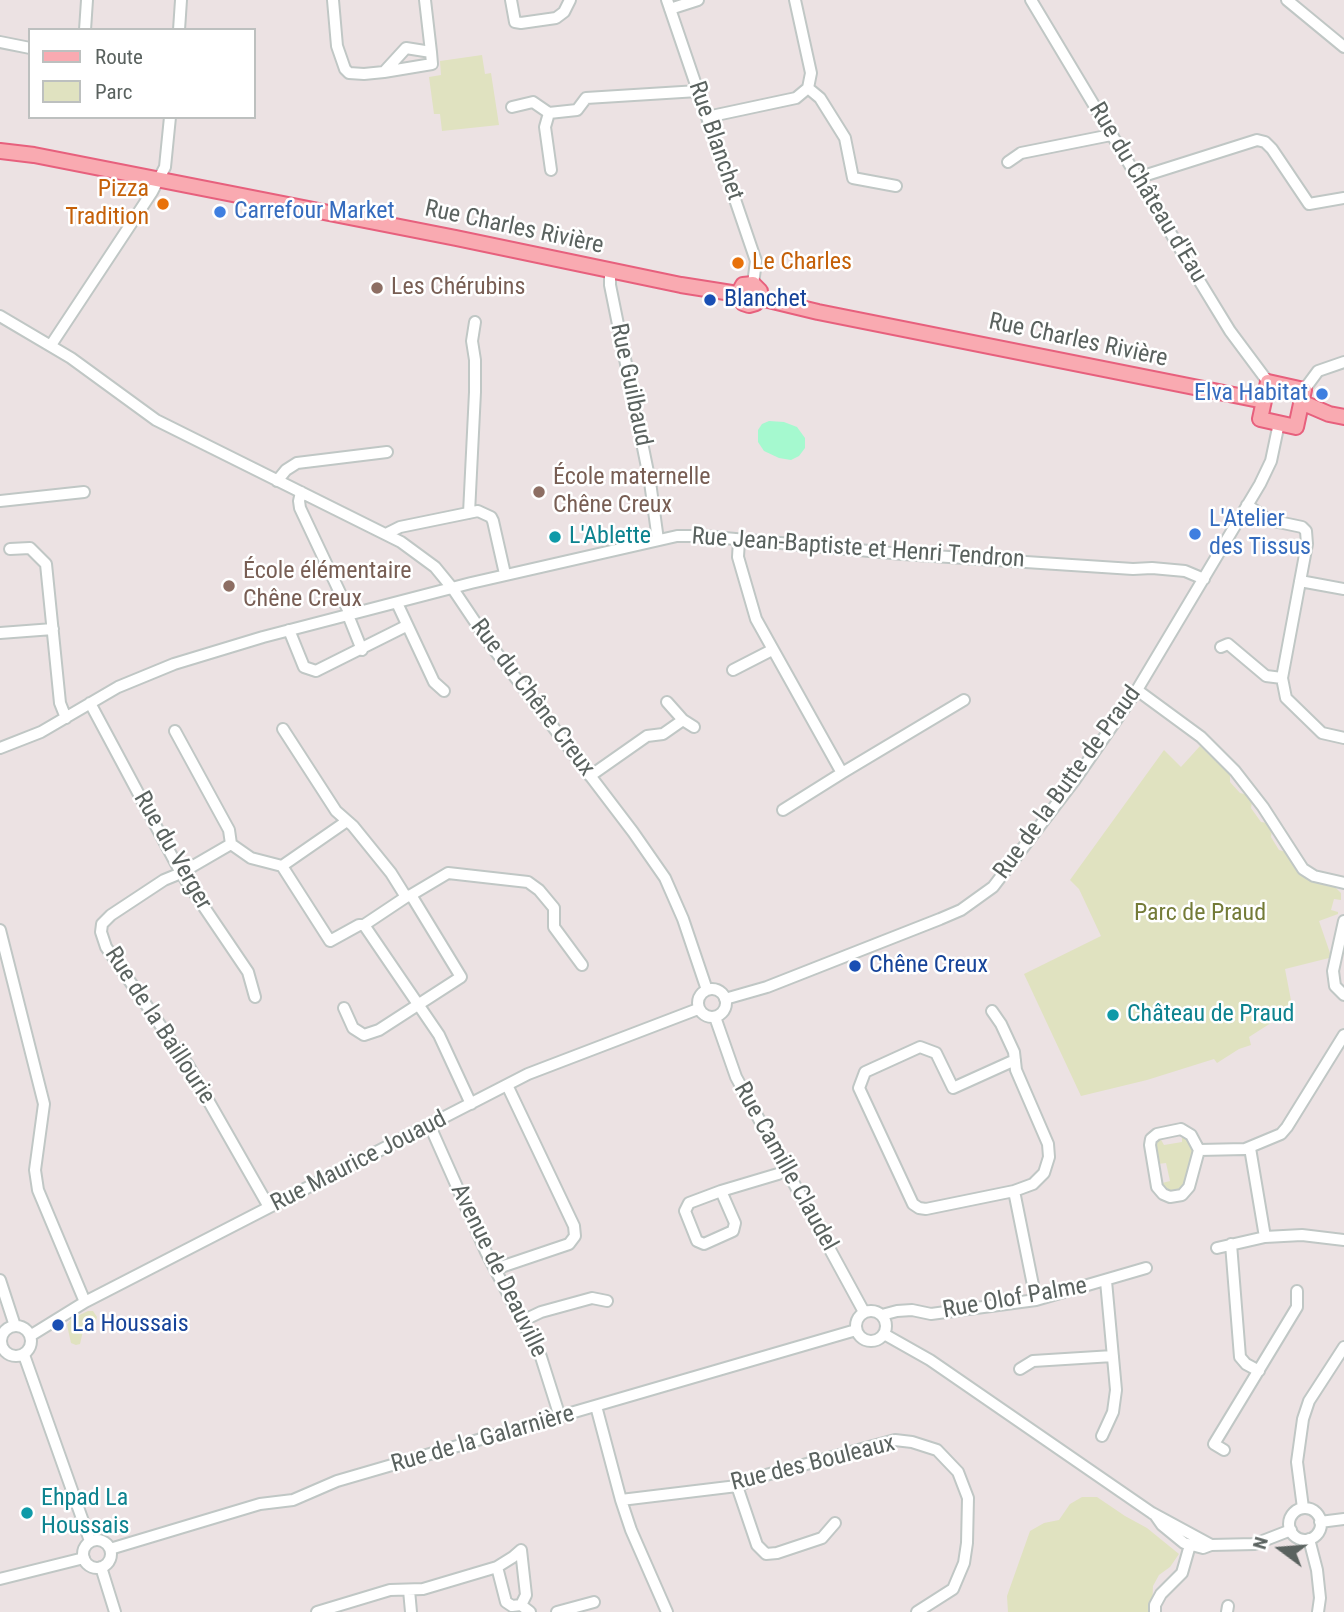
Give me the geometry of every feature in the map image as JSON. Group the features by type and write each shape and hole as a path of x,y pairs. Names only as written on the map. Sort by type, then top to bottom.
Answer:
{"main road":[{"name":"Rue Charles Rivière","path":"0,143 21,148 34,155"},
{"name":"Rue Charles Rivière","path":"0,151 34,155 610,271 738,294 746,305 756,303 760,298 1264,401"},
{"path":"738,294 743,285 753,284 760,291 760,298"},
{"path":"1302,396 1296,427 1260,419 1268,382 1302,396 1329,414"},
{"path":"1298,418 1329,414 1344,417"}],"street":[{"path":"85,28 87,0"},
{"path":"178,28 181,0"},
{"path":"333,0 337,46 345,69 349,73 364,74 432,64 425,0"},
{"path":"511,0 515,22 520,23 556,18 564,12 570,0"},
{"path":"668,5 698,0"},
{"path":"707,117 796,98 808,88 811,74 795,0"},
{"name":"Rue du Château d'Eau","path":"1031,0 1230,331 1268,382"},
{"path":"1287,0 1344,47"},
{"name":"Rue Blanchet","path":"668,5 755,261 753,284"},
{"path":"0,42 28,48"},
{"path":"384,72 406,48 431,52"},
{"path":"808,88 820,98 845,138 853,178 896,186"},
{"path":"512,107 533,102 549,113 577,110 586,98 698,91"},
{"path":"549,113 545,127 551,170"},
{"path":"51,345 159,180 165,167 170,119"},
{"path":"1008,162 1021,153 1111,135"},
{"path":"1137,178 1257,140 1265,142 1272,149 1309,204 1344,198"},
{"name":"Rue Guilbaud","path":"610,271 610,285 650,482 658,540"},
{"name":"Rue du Chêne Creux","path":"0,316 51,345 156,421 386,534 420,554 435,568 665,878 683,919 707,990"},
{"path":"469,513 475,392 475,360 471,341 475,322"},
{"path":"1302,396 1318,371 1344,362"},
{"name":"Rue de la Butte de Praud","path":"725,999 767,987 940,919 980,898 993,887 1074,781 1137,690 1271,461 1279,423"},
{"path":"277,481 286,470 298,463 387,452"},
{"path":"0,501 84,492"},
{"path":"302,492 300,508 362,650"},
{"path":"1247,505 1269,520 1302,527 1306,531 1308,538 1282,678 1286,698 1322,733 1344,738"},
{"path":"386,534 400,527 478,511 491,517 505,574"},
{"name":"Rue Jean-Baptiste et Henri Tendron","path":"0,748 41,732 118,687 174,664 289,630 505,574 658,540 694,536 902,554 1159,568 1185,571 1204,579"},
{"path":"738,540 738,557 753,608 772,650 842,773"},
{"path":"10,549 30,548 46,564 60,703 66,718"},
{"path":"1300,581 1344,589"},
{"path":"397,603 435,682 444,691"},
{"path":"289,630 304,667 316,671 406,626"},
{"path":"0,633 53,629"},
{"path":"1221,647 1227,644 1266,676 1282,678"},
{"path":"733,670 772,650"},
{"path":"1137,690 1201,737 1235,771 1263,807 1303,869 1314,876 1344,883"},
{"path":"783,810 964,700"},
{"path":"667,702 683,720 694,727"},
{"name":"Rue du Verger","path":"90,703 181,873 248,972 255,997"},
{"path":"590,776 647,736 663,734 683,720"},
{"path":"283,729 336,811 409,896 461,976 379,1030 364,1035 353,1028 344,1008"},
{"path":"175,731 229,830 231,844 251,858 282,866 330,941 359,925 365,925 448,873 528,882 539,890 554,908 554,927 582,965"},
{"path":"282,866 347,821"},
{"path":"181,873 231,844"},
{"name":"Rue de la Baillourie","path":"181,873 164,880 111,915 102,925 101,936 188,1065 269,1208"},
{"path":"365,925 439,1035 471,1104"},
{"path":"1344,926 1333,971 1335,986 1344,995"},
{"path":"0,930 44,1104 35,1170 38,1190 85,1302"},
{"path":"707,990 719,991 725,999 724,1012 715,1017 704,1016 698,1009 698,997 707,990"},
{"name":"Rue Maurice Jouaud","path":"30,1336 85,1302 507,1085 698,1009"},
{"path":"992,1011 1002,1024 1014,1052 1015,1060 1016,1070 1048,1144 1049,1157 1044,1173 1040,1179 1025,1188 1014,1191 926,1209 913,1204 859,1088 865,1072 920,1047 936,1053 953,1088 1015,1060"},
{"name":"Rue Camille Claudel","path":"715,1017 736,1077 864,1312"},
{"path":"1199,1150 1236,1150 1276,1136 1287,1127 1344,1035"},
{"path":"1334,1052 1344,1061"},
{"path":"495,1269 569,1244 575,1236 574,1226 507,1085"},
{"name":"Avenue de Deauville","path":"430,1126 495,1269 541,1357 561,1417"},
{"path":"1181,1129 1191,1135 1199,1150 1186,1192 1170,1197 1159,1192 1151,1139 1157,1134 1181,1129"},
{"path":"1250,1147 1265,1237"},
{"path":"721,1191 735,1223 733,1231 704,1244 697,1241 685,1211 689,1203 721,1191 786,1170"},
{"path":"1014,1191 1036,1300"},
{"path":"1217,1248 1265,1237 1302,1235 1344,1240"},
{"path":"1231,1244 1240,1357 1259,1371"},
{"name":"Rue Olof Palme","path":"882,1315 912,1310 931,1314 1036,1300 1146,1268"},
{"path":"0,1280 15,1326"},
{"path":"1102,1436 1111,1420 1115,1402 1106,1281"},
{"path":"1224,1450 1214,1444 1297,1307 1297,1291"},
{"path":"522,1321 541,1312 592,1298 607,1301"},
{"path":"873,1310 882,1315 886,1324 884,1334 879,1339 870,1341 861,1338 856,1330 857,1320 864,1312 873,1310"},
{"path":"8,1328 23,1328 30,1336 31,1345 23,1354 13,1356 1,1348 2,1335 8,1328"},
{"name":"Rue de la Galarnière","path":"110,1549 260,1504 292,1500 337,1481 856,1330"},
{"path":"884,1334 930,1360 1152,1513 1211,1545"},
{"path":"1303,1508 1297,1462 1303,1419 1309,1401 1344,1347"},
{"path":"23,1354 90,1541"},
{"path":"1020,1369 1032,1361 1113,1356"},
{"path":"596,1406 631,1530 667,1612"},
{"name":"Rue des Bouleaux","path":"621,1500 737,1486 766,1475 895,1440 937,1450 958,1472 968,1498 967,1543 964,1563 953,1589 918,1612"},
{"path":"737,1486 757,1545 765,1553 778,1553 822,1538 835,1523"},
{"path":"1303,1508 1314,1512 1320,1522 1318,1533 1309,1539 1297,1538 1289,1523 1292,1515 1303,1508"},
{"path":"1152,1513 1170,1532 1190,1545 1203,1548 1211,1545 1255,1544 1291,1530"},
{"path":"1320,1522 1344,1519"},
{"path":"1309,1539 1317,1570 1320,1598 1318,1612"},
{"path":"90,1541 102,1541 110,1549 109,1559 101,1567 91,1566 84,1558 84,1548 90,1541"},
{"path":"1155,1612 1155,1605 1161,1594 1182,1573 1190,1545"},
{"path":"317,1612 390,1590 423,1589 497,1567 522,1550 526,1608 506,1602 497,1567"},
{"path":"0,1578 84,1558"},
{"path":"101,1567 115,1612"},
{"path":"409,1590 411,1612"},
{"path":"557,1612 594,1602"}],"green space":[{"path":"482,55 485,74 491,73 499,125 442,131 440,114 434,114 429,77 441,75 440,61"},
{"name":"Parc de Praud","path":"1200,746 1230,775 1230,782 1240,793 1248,795 1252,802 1251,808 1261,822 1267,823 1279,850 1286,852 1296,870 1307,879 1334,886 1341,893 1341,900 1334,899 1331,910 1338,914 1319,921 1330,953 1329,958 1285,969 1294,1016 1274,1021 1249,1037 1251,1045 1217,1063 1214,1059 1147,1080 1081,1096 1024,974 1101,936 1079,889 1070,880 1164,750 1181,767"},
{"path":"1182,1135 1186,1136 1192,1146 1192,1155 1184,1189 1172,1193 1163,1190 1162,1183 1170,1181 1166,1163 1158,1164 1155,1147 1160,1138 1164,1145 1182,1142"},
{"path":"93,1311 97,1317 95,1324 83,1331 80,1344 71,1343 67,1325 71,1319"},
{"path":"1082,1497 1097,1497 1147,1528 1179,1554 1170,1567 1159,1575 1153,1586 1152,1612 1008,1612 1007,1596 1030,1531 1044,1523 1059,1520 1070,1504"}],"shaded area":[{"path":"769,421 784,422 797,427 805,438 805,448 799,456 791,460 764,451 758,442 758,430 762,424"}],"place":[{"name":"Pizza Tradition","path":"163,204"},
{"name":"Carrefour Market","path":"220,212"},
{"name":"Le Charles","path":"738,263"},
{"name":"Les Chérubins","path":"377,288"},
{"name":"Blanchet","path":"710,300"},
{"name":"Elva Habitat","path":"1322,394"},
{"name":"École maternelle Chêne Creux","path":"539,492"},
{"name":"L'Atelier des Tissus","path":"1195,534"},
{"name":"L'Ablette","path":"555,537"},
{"name":"École élémentaire Chêne Creux","path":"229,586"},
{"name":"Chêne Creux","path":"855,966"},
{"name":"Château de Praud","path":"1113,1015"},
{"name":"La Houssais","path":"58,1325"},
{"name":"Ehpad La Houssais","path":"27,1513"}]}
